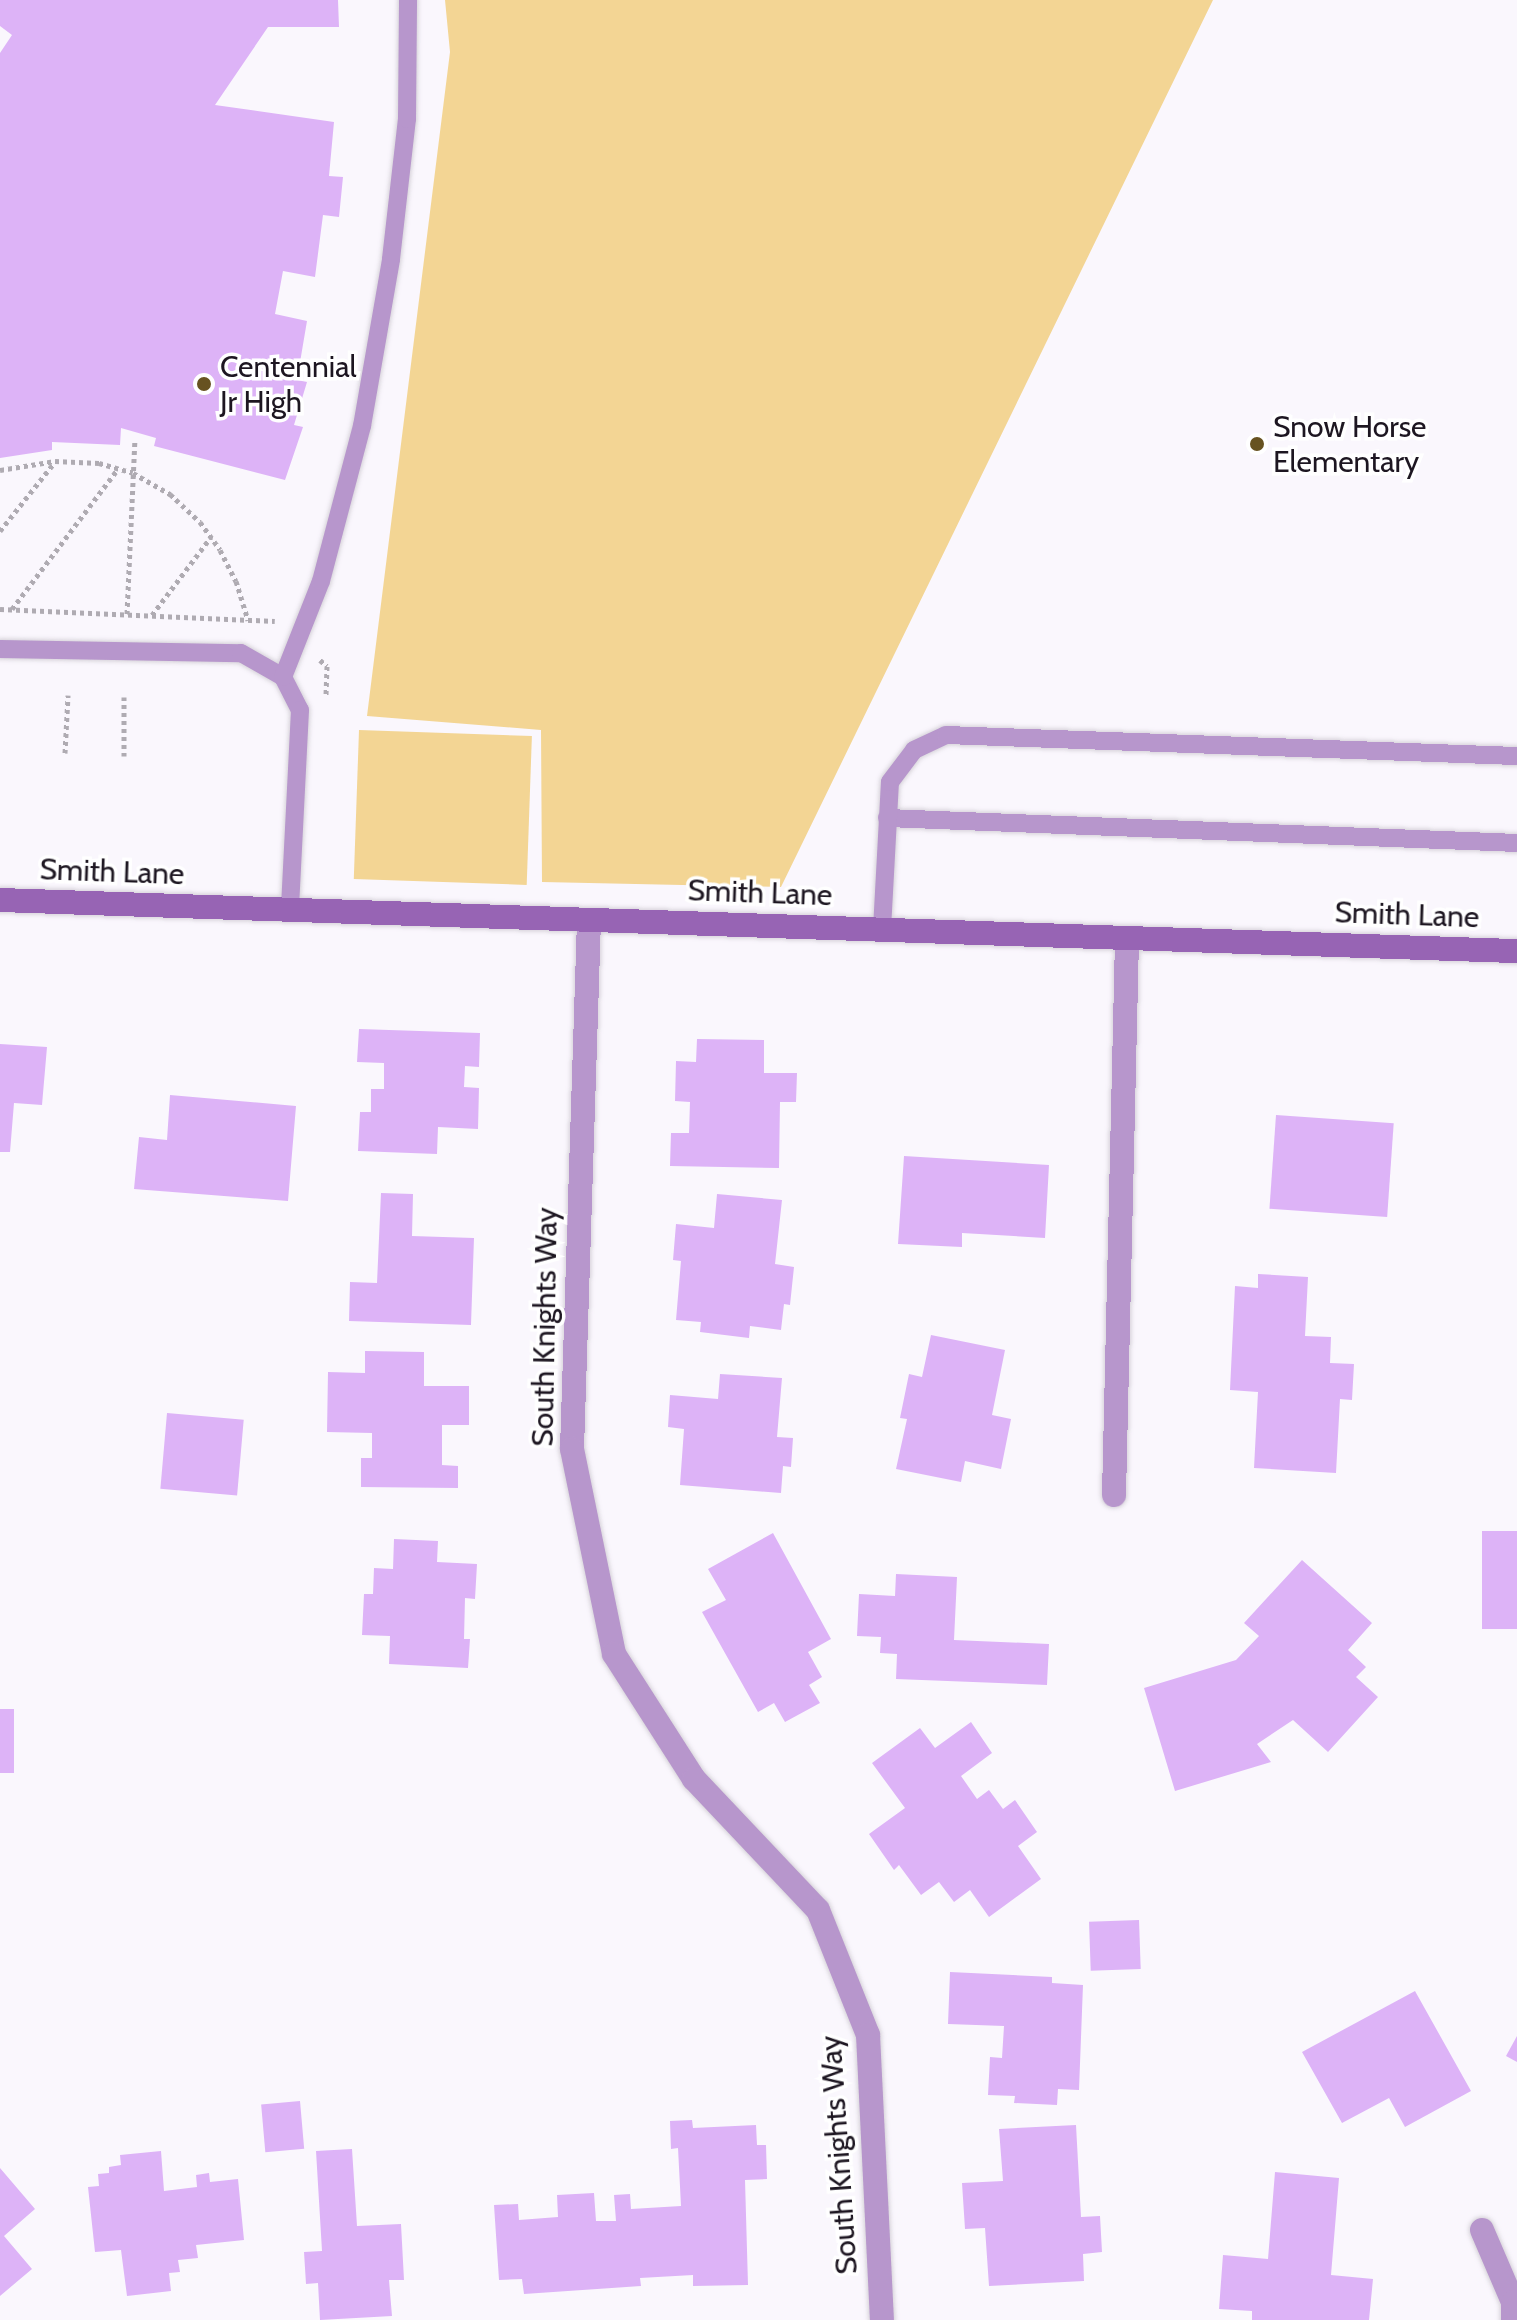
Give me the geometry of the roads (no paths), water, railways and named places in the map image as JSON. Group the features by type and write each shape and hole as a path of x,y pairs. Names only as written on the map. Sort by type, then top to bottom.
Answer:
{"street":[{"name":"Smith Lane","path":"0,900 1517,951"},
{"name":"South Knights Way","path":"589,920 572,1449 614,1654 694,1779 818,1910 868,2035 882,2320"},
{"path":"1114,1495 1127,938"},
{"path":"1482,2230 1513,2302 1513,2320"}],"lane":[{"path":"283,677 321,581 362,426 391,259 407,119 408,0"},
{"path":"0,649 241,653 283,677 300,710 290,909"},
{"path":"882,929 890,782 914,750 946,735 1517,756"},
{"path":"887,818 1517,843"}],"place":[{"name":"Centennial Jr High","path":"204,384"},
{"name":"Snow Horse Elementary","path":"1257,444"}]}
